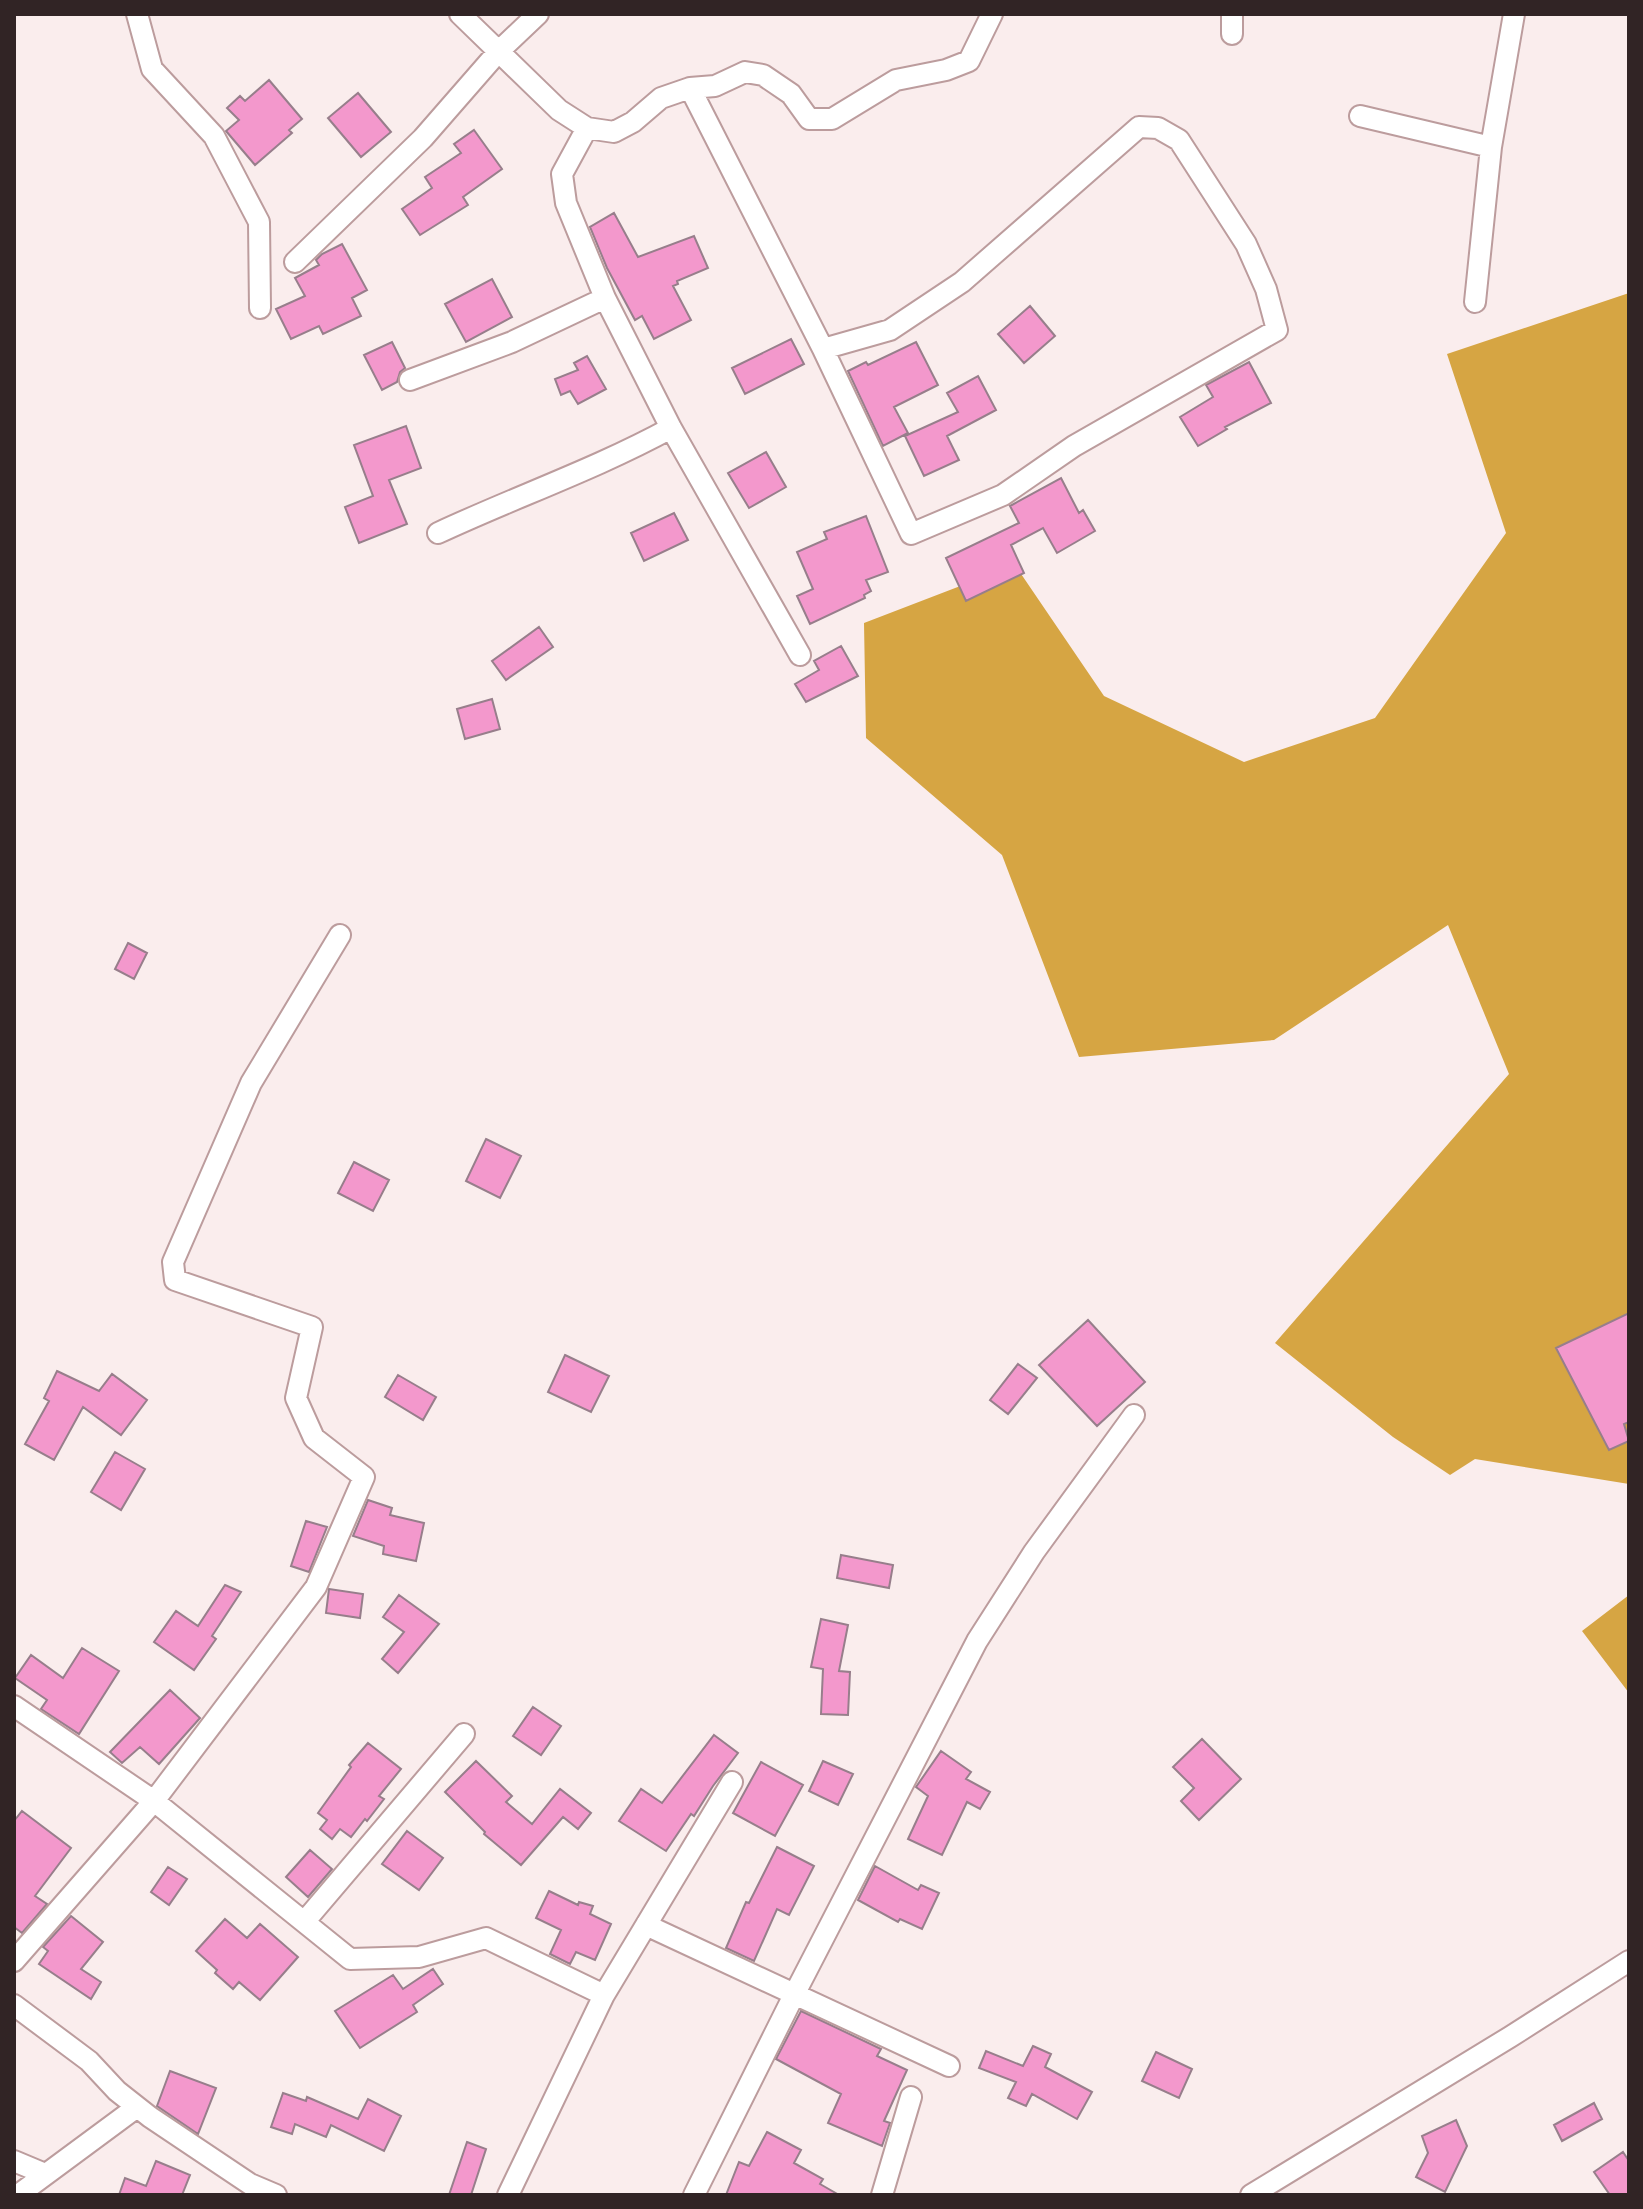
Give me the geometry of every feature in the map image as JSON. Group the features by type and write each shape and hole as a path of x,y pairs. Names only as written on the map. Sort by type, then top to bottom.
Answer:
{"street":[{"path":"137,14 152,69 214,136 259,222 260,308"},
{"path":"460,14 559,110 587,128 614,132 633,122 661,98 690,88 715,86 745,72 763,75 791,94 809,119 832,119 896,80 946,70 969,61 992,14"},
{"path":"295,262 423,138 498,52 538,14"},
{"path":"1475,302 1491,147 1514,14"},
{"path":"690,88 823,349 911,534 1003,495 1074,446 1277,330 1266,289 1246,244 1179,140 1158,128 1139,127 962,282 890,330 823,349"},
{"path":"1360,116 1491,147"},
{"path":"587,128 562,174 566,203 605,298 671,428 800,655"},
{"path":"410,380 512,342 605,298"},
{"path":"438,533 509,500 621,455 671,428"},
{"path":"14,1961 154,1801 316,1587 364,1477 314,1438 296,1398 312,1327 175,1280 173,1262 251,1083 340,935"},
{"path":"694,2195 977,1641 1034,1552 1134,1415"},
{"path":"14,1706 154,1801 350,1959 419,1957 486,1938 604,1995"},
{"path":"305,1921 464,1734"},
{"path":"508,2195 604,1995 732,1782"},
{"path":"646,1925 949,2066"},
{"path":"1251,2195 1629,1961"},
{"path":"14,2005 89,2061 137,2107 250,2184 276,2195"},
{"path":"882,2195 911,2097"},
{"path":"18,2195 137,2107"},
{"path":"14,2161 45,2174"}],"shaded area":[{"path":"1629,293 1629,1484 1475,1459 1450,1475 1393,1437 1275,1343 1509,1074 1448,925 1274,1040 1079,1057 1002,855 866,738 864,623 1015,565 1104,696 1244,762 1375,718 1506,533 1447,354"},
{"path":"1629,1595 1629,1693 1582,1631"}],"building":[{"path":"269,80 302,119 289,130 292,133 255,165 226,131 239,120 227,108 240,96 245,101"},
{"path":"358,93 391,132 361,157 328,118"},
{"path":"474,130 502,169 463,197 468,205 420,235 402,209 432,188 425,177 461,153 454,144"},
{"path":"614,213 638,257 694,236 708,268 677,281 678,284 673,286 691,320 654,339 642,316 635,320 607,268 590,227"},
{"path":"342,244 367,290 352,298 361,316 323,334 319,326 291,339 276,309 305,296 295,278 319,265 316,260 322,254"},
{"path":"492,279 512,317 466,342 445,304"},
{"path":"1030,306 1055,336 1024,363 998,334"},
{"path":"791,339 804,364 745,394 732,368"},
{"path":"392,342 405,368 397,382 382,390 364,355"},
{"path":"916,342 938,385 894,407 908,433 883,446 848,371"},
{"path":"587,356 606,389 578,404 570,391 561,395 555,379 578,370 574,363"},
{"path":"1249,362 1271,403 1225,427 1227,429 1198,446 1180,417 1213,397 1206,385"},
{"path":"978,376 996,410 947,436 959,460 924,476 905,436 958,412 947,393"},
{"path":"406,426 421,468 389,480 407,524 359,543 345,507 373,496 354,445"},
{"path":"766,452 786,487 749,508 728,473"},
{"path":"1061,478 1079,513 1083,510 1095,531 1057,553 1043,528 1011,545 1024,573 966,601 946,558 1019,523 1010,506"},
{"path":"674,513 688,540 644,561 631,533"},
{"path":"866,516 888,572 866,580 871,591 864,595 865,598 810,624 797,596 813,589 797,552 827,539 824,532"},
{"path":"539,627 553,647 506,680 492,661"},
{"path":"841,646 858,676 806,702 795,684 819,670 814,661"},
{"path":"492,699 500,729 465,739 457,709"},
{"path":"128,943 147,953 134,979 115,969"},
{"path":"486,1139 521,1156 500,1198 466,1181"},
{"path":"354,1162 389,1180 373,1211 338,1193"},
{"path":"1629,1313 1629,1422 1624,1424 1629,1441 1609,1450 1556,1348"},
{"path":"1088,1320 1145,1382 1097,1426 1039,1365"},
{"path":"565,1355 609,1376 591,1412 548,1392"},
{"path":"1018,1364 1037,1378 1008,1414 990,1400"},
{"path":"57,1371 99,1391 112,1374 147,1400 121,1435 83,1407 54,1460 25,1444 49,1401 44,1398"},
{"path":"398,1375 436,1397 423,1420 385,1397"},
{"path":"115,1452 145,1469 121,1510 91,1492"},
{"path":"368,1500 392,1508 390,1515 424,1523 416,1561 383,1554 384,1546 353,1536"},
{"path":"306,1521 327,1527 309,1572 291,1566"},
{"path":"841,1555 893,1565 889,1588 837,1578"},
{"path":"225,1585 241,1592 212,1636 216,1639 194,1670 154,1642 176,1611 198,1626"},
{"path":"329,1589 363,1594 360,1618 326,1613"},
{"path":"399,1595 439,1624 398,1673 382,1659 404,1632 383,1617"},
{"path":"821,1619 848,1625 839,1671 850,1672 848,1715 821,1714 823,1669 811,1667"},
{"path":"82,1648 119,1671 79,1734 41,1709 47,1700 15,1678 31,1655 63,1678"},
{"path":"170,1690 200,1718 159,1764 140,1747 122,1763 110,1752"},
{"path":"533,1707 561,1726 541,1755 513,1736"},
{"path":"714,1735 738,1753 666,1851 619,1821 641,1789 662,1803"},
{"path":"1202,1739 1241,1779 1199,1820 1181,1801 1194,1788 1173,1767"},
{"path":"368,1743 401,1769 379,1796 384,1799 367,1821 365,1819 351,1837 340,1829 332,1839 320,1829 327,1820 318,1813 351,1767 349,1765"},
{"path":"941,1751 971,1772 966,1779 990,1792 980,1809 967,1802 942,1855 908,1839 928,1796 916,1787"},
{"path":"476,1761 512,1796 506,1802 532,1824 560,1789 591,1813 578,1829 563,1817 521,1865 484,1834 445,1792"},
{"path":"823,1761 853,1774 838,1805 809,1791"},
{"path":"761,1762 803,1785 775,1836 733,1813"},
{"path":"22,1811 71,1848 35,1896 47,1904 22,1933 14,1927 14,1821"},
{"path":"407,1831 443,1858 419,1890 382,1864"},
{"path":"777,1847 814,1866 789,1915 777,1909 754,1961 726,1948 746,1902 749,1903"},
{"path":"310,1850 332,1869 308,1897 286,1877"},
{"path":"875,1866 918,1890 921,1885 939,1893 922,1929 900,1919 898,1922 858,1900"},
{"path":"168,1867 187,1879 169,1905 151,1892"},
{"path":"549,1891 578,1905 579,1902 593,1906 590,1914 611,1924 595,1960 576,1952 570,1964 550,1954 561,1930 536,1918"},
{"path":"71,1916 103,1942 81,1969 101,1982 91,1999 39,1964 48,1951 43,1947"},
{"path":"225,1919 247,1938 260,1924 298,1957 260,2000 239,1982 233,1989 196,1951"},
{"path":"433,1969 443,1984 413,2005 417,2012 360,2048 335,2011 393,1975 403,1989"},
{"path":"801,2011 881,2049 877,2056 907,2070 884,2121 890,2123 882,2146 828,2123 841,2094 776,2059"},
{"path":"1033,2046 1051,2054 1045,2067 1092,2092 1077,2119 1032,2094 1026,2106 1008,2098 1016,2082 979,2068 986,2051 1023,2066"},
{"path":"1156,2052 1192,2069 1179,2098 1142,2081"},
{"path":"170,2071 216,2088 198,2134 157,2106"},
{"path":"283,2093 306,2101 307,2097 358,2119 368,2099 401,2116 384,2151 331,2125 326,2137 295,2124 292,2134 271,2127"},
{"path":"1594,2103 1602,2119 1562,2141 1554,2125"},
{"path":"1456,2120 1467,2146 1445,2192 1416,2177 1428,2153 1422,2136"},
{"path":"767,2132 801,2150 794,2163 823,2179 820,2184 839,2195 726,2195 739,2162 749,2166"},
{"path":"467,2142 486,2149 471,2195 449,2195"},
{"path":"1623,2152 1629,2161 1629,2195 1610,2195 1594,2172"},
{"path":"156,2161 190,2175 182,2195 119,2195 125,2178 146,2186"}]}
